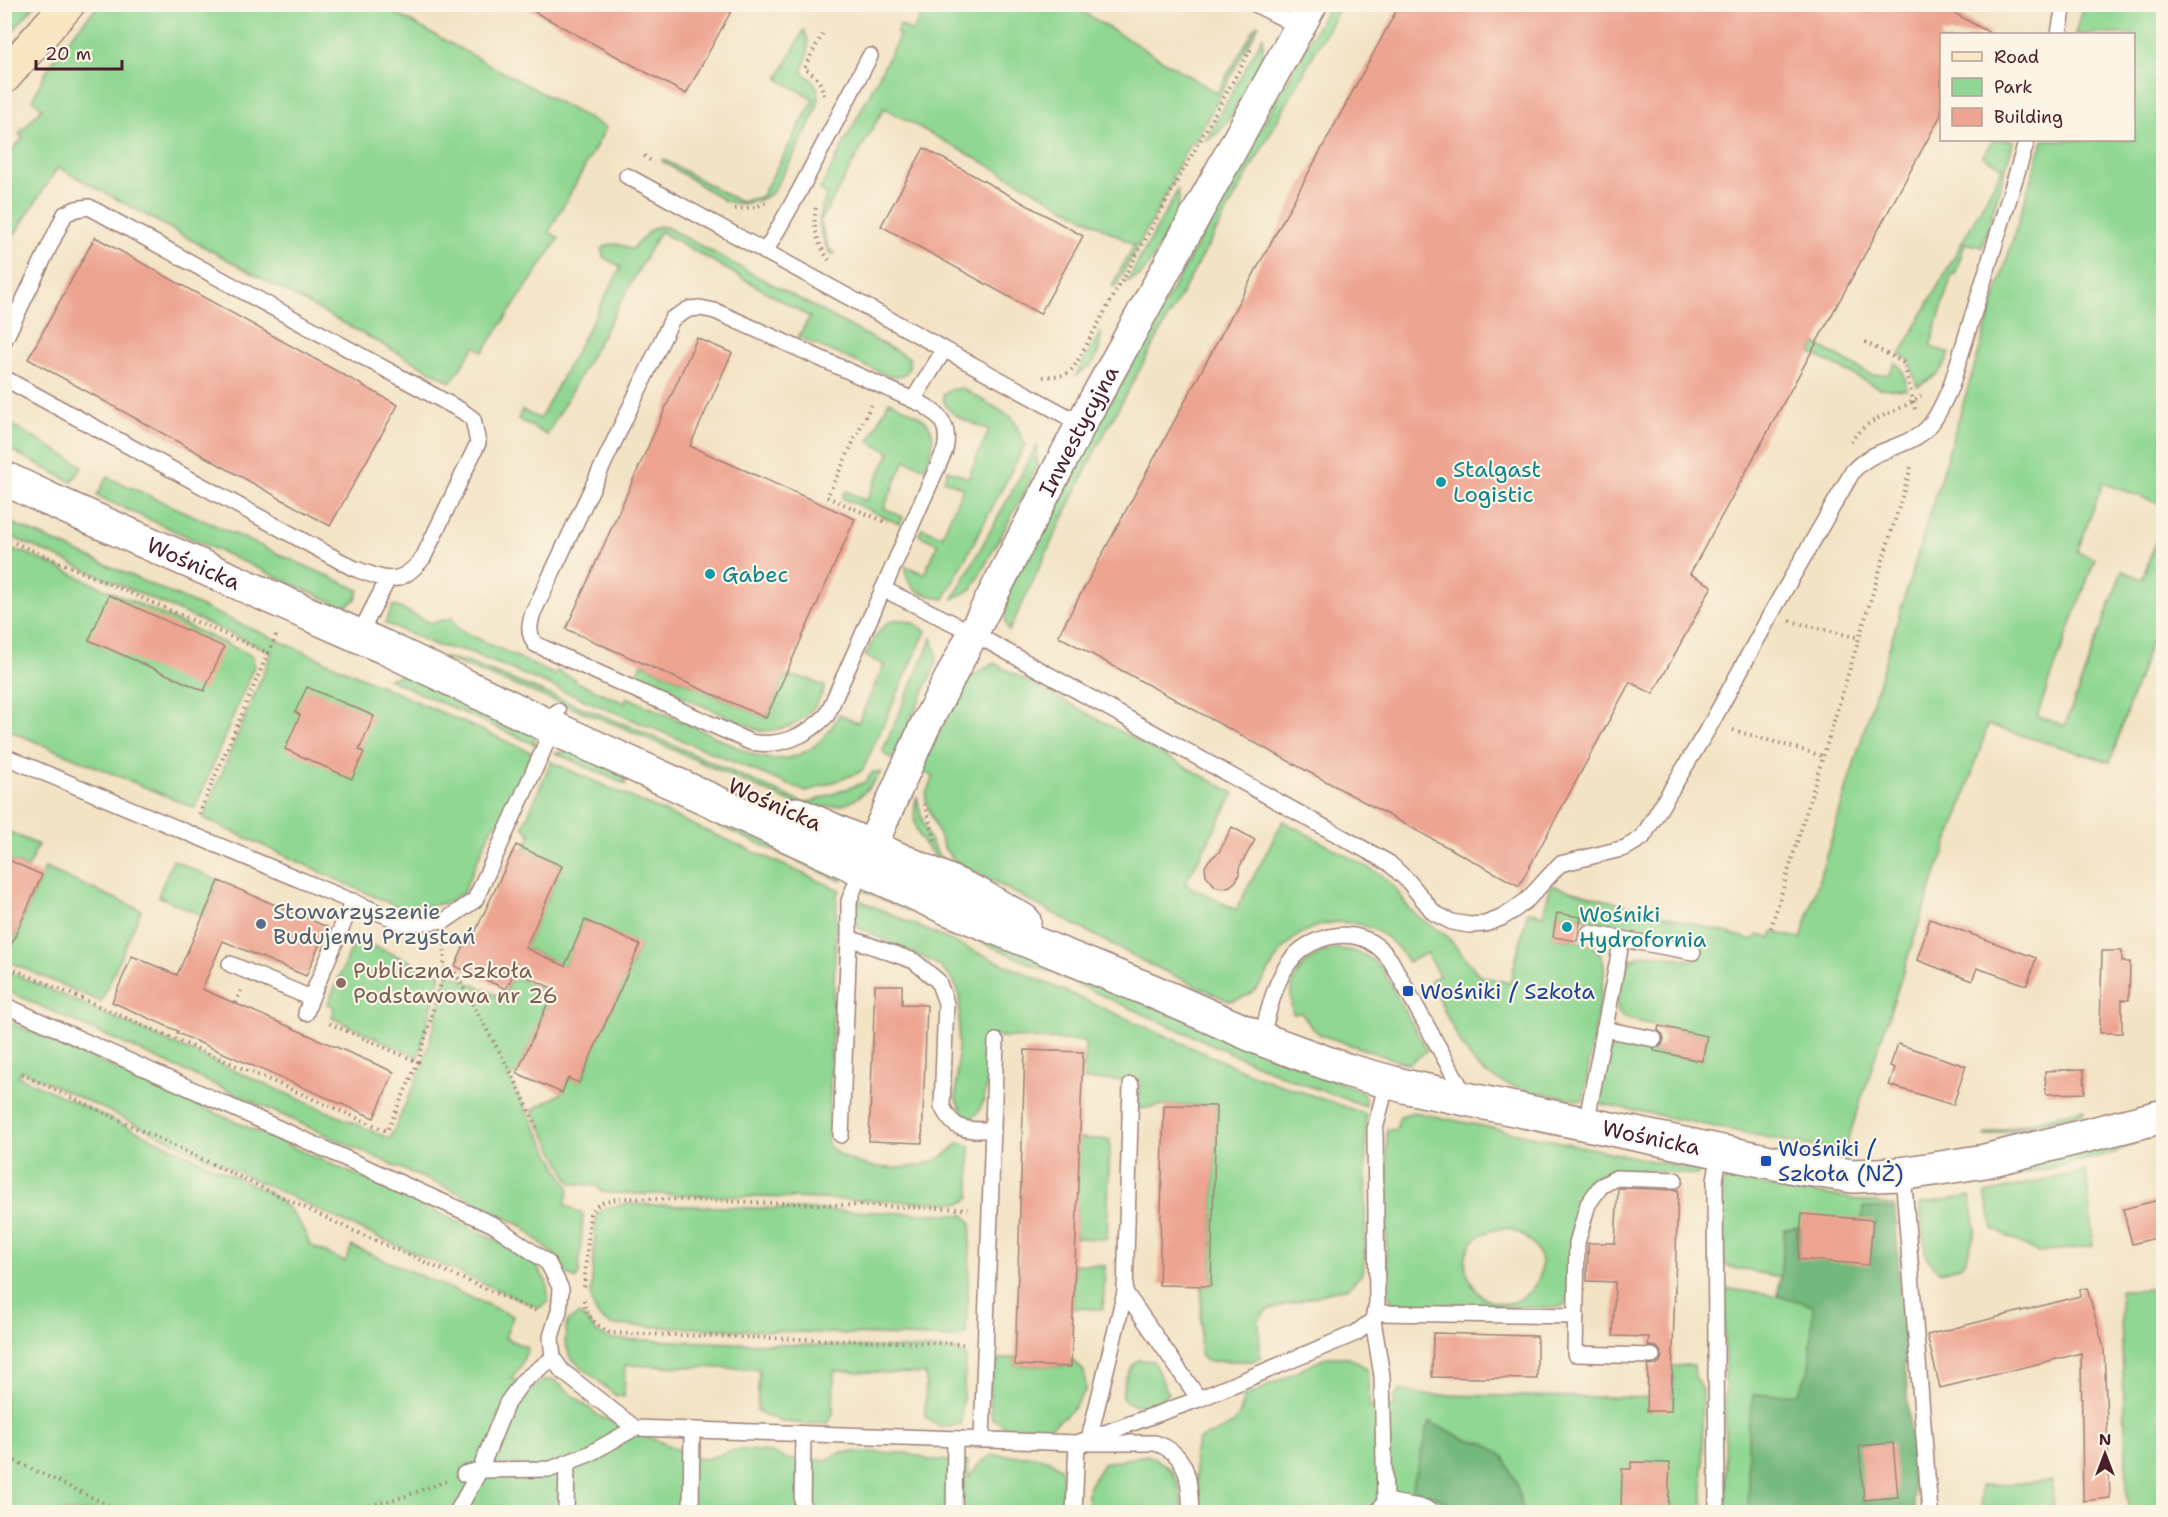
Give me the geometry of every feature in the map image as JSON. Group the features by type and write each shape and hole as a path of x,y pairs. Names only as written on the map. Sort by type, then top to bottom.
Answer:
{"main road":[{"path":"4,77 68,4"}],"street":[{"name":"Inwestycyjna","path":"867,857 924,728 1080,424 1306,16"},
{"name":"Wośnicka","path":"4,478 371,642 555,719 867,857 977,894 1152,991 1261,1039 1346,1070 1387,1082 1586,1124 1800,1168 1853,1176 1903,1173 1984,1161 2163,1116"}],"lane":[{"path":"1255,4 1271,13 1306,16"},
{"path":"2059,33 2064,4"},
{"path":"765,252 870,56"},
{"path":"883,589 973,633 1389,863 1409,882 1434,913 1452,922 1469,925 1485,924 1502,918 1528,899 1560,864 1625,848 1642,838 1712,722 1852,471 1862,461 1877,453 1918,436 1932,423 1951,386 2028,141"},
{"path":"627,176 1080,424"},
{"path":"4,341 65,214 76,208 89,207 462,411 473,418 478,443 423,558 412,572 401,578 388,579 353,568 4,378"},
{"path":"700,308 715,311 880,385 933,411 945,424 947,442 827,715 817,726 804,734 774,743 750,742 535,644 529,628 533,613 672,319 679,314 700,308"},
{"path":"913,400 944,350"},
{"path":"371,642 388,579"},
{"path":"4,756 406,924 446,920 475,900 542,753 555,719"},
{"path":"841,1135 849,901 867,857"},
{"path":"230,964 309,1006 353,902"},
{"path":"1589,933 1693,952"},
{"path":"1261,1039 1278,983 1288,963 1302,948 1320,939 1340,936 1363,938 1382,949 1391,961 1467,1099"},
{"path":"849,938 914,961 938,981 945,1003 942,1106 948,1119 962,1130 993,1130"},
{"path":"1586,1124 1622,939"},
{"path":"4,1005 494,1225 548,1263 561,1289 551,1337 553,1358 562,1371 635,1428"},
{"path":"1604,1029 1654,1039"},
{"path":"982,1440 996,1041"},
{"path":"1387,1082 1375,1129 1377,1303 1374,1317 1382,1376 1382,1507 1425,1508 1431,1512"},
{"path":"1074,1512 1083,1441 1125,1292 1131,1084"},
{"path":"1717,1512 1715,1180 1720,1152"},
{"path":"1903,1173 1930,1512"},
{"path":"1652,1356 1575,1354 1577,1244 1588,1204 1602,1186 1616,1178 1676,1180"},
{"path":"1125,1292 1199,1399"},
{"path":"1083,1441 1199,1399 1356,1333 1374,1317 1576,1316"},
{"path":"457,1512 480,1470 507,1403 523,1381 553,1358"},
{"path":"465,1474 480,1470 551,1469 589,1454 635,1428 982,1440 1155,1443 1166,1446 1178,1455 1188,1476 1191,1512"},
{"path":"691,1512 692,1430"},
{"path":"802,1434 802,1512"},
{"path":"954,1512 955,1439"},
{"path":"566,1512 567,1463"}],"path":[{"path":"1035,375 1054,377 1065,375 1072,369 1271,13"},
{"path":"824,31 804,68 814,74 820,83 825,101"},
{"path":"644,156 659,167"},
{"path":"726,207 735,209 756,207 774,196 784,181 819,201 815,210 815,229 823,252 834,265"},
{"path":"1771,928 1916,452 1918,436 1911,388 1904,363 1865,342"},
{"path":"880,385 826,497 909,532"},
{"path":"4,538 268,653"},
{"path":"1772,612 1782,619 1859,639"},
{"path":"191,834 277,633"},
{"path":"1712,722 1718,726 1824,756"},
{"path":"904,773 927,783 922,796 937,845"},
{"path":"4,965 387,1131 418,1062 444,968 446,920"},
{"path":"444,968 454,972 513,1077 537,1127"},
{"path":"236,1003 243,986"},
{"path":"309,1006 418,1062"},
{"path":"22,1074 354,1231 556,1320"},
{"path":"985,1344 610,1333 599,1326 584,1307 584,1292 590,1214 595,1207 606,1200 625,1198 990,1209"},
{"path":"4,1456 123,1512"},
{"path":"347,1512 406,1496 465,1474"}],"green space":[{"path":"4,5 35,5 5,40"},
{"path":"99,5 380,5 606,128 549,232 559,238 483,352 475,346 451,382 58,167 5,249 5,158 23,138 19,134 42,108 33,100 53,60"},
{"path":"927,5 1071,5 1217,93 1257,24 1259,25 1194,143 1190,143 1172,178 1174,180 1116,286 1112,286 1134,245 884,108 820,222 821,210 827,194 820,190 900,35 896,33 900,25 912,32"},
{"path":"1329,5 1341,5 1097,447 1009,631 1005,622 1008,588"},
{"path":"2084,5 2163,5 2163,505 2103,483 2077,552 2095,559 2037,716 2065,726 2122,571 2142,579 2163,522 2163,642 2150,642 2110,762 1988,725 1927,899 1845,1149 1855,1151 1804,1145 1598,1103 1607,1056 1615,1046 1702,1061 1707,1036 1631,1020 1623,1017 1617,1009 1624,972 1629,962 1647,955 1695,961 1697,945 1557,913 1553,937 1589,945 1601,955 1604,963 1583,1101 1516,1087 1491,1077 1481,1070 1466,1052 1430,981 1439,976 1427,953 1408,962 1397,947 1383,935 1368,927 1334,922 1317,926 1301,934 1286,946 1264,980 1251,994 1229,1001 1143,961 955,861 944,848 926,802 926,793 934,777 921,771 955,693 965,681 994,663 1234,793 1185,884 1236,910 1283,821 1382,875 1395,888 1409,909 1447,936 1480,976 1510,983 1528,911 1543,915 1551,885 1753,940 1758,935 1771,938 1773,932 1801,939 2043,141 2135,141 2135,33 2075,33"},
{"path":"804,30 808,46 802,72 816,85 819,97 813,117 772,193 749,203 725,201 662,161 663,159 740,202 761,197 814,99 778,79"},
{"path":"1263,36 1263,57 1231,117 1217,134 1206,140"},
{"path":"1992,141 2014,141 1982,247 1965,243 1955,275 1952,274 1930,347 1950,353 1937,374 1917,386 1909,360 1900,355 2003,168 1983,156"},
{"path":"1178,190 1176,217 1147,268 1140,276 1127,282"},
{"path":"820,222 829,250 835,253 831,255 823,239"},
{"path":"659,226 666,227 909,358 909,369 903,376 889,376 798,337 810,317 660,231 547,435 518,419 522,410 540,419 621,267 603,257 602,249 605,246 616,244 631,250 650,230"},
{"path":"1101,331 1096,358 1076,375"},
{"path":"1816,344 1871,375 1889,374 1895,363 1903,371 1907,390 1879,388 1811,353"},
{"path":"962,388 1013,418 1025,445 944,599 916,590 908,581 906,566 924,574 938,544 919,535 922,528 942,536 963,488 944,480 948,470 968,478 989,430 960,418 948,409 943,395 949,390"},
{"path":"889,401 913,412 928,424 933,441 925,468 905,460 884,508 903,517 900,524 842,498 846,491 866,501 890,452 869,442"},
{"path":"5,421 83,466 72,482 5,447"},
{"path":"1037,446 1037,465 1029,484 972,589 953,599"},
{"path":"107,477 359,590 356,599 346,606 339,605 97,496"},
{"path":"5,520 533,753 502,820 492,827 463,893 448,902 412,910 393,905 203,818 272,652 5,534"},
{"path":"11,550 24,552 253,656 254,666 195,808 5,729 4,553"},
{"path":"393,605 431,623 452,618 462,631 555,675 557,671 575,679 574,681 625,703 627,697 744,751 770,759 783,759 806,752 825,736 839,714 858,723 884,665 865,656 876,636 888,623 905,620 926,631 863,769 858,773 806,792 467,651 438,646 385,623"},
{"path":"932,638 937,656 936,664 893,759 885,755 883,750"},
{"path":"444,658 464,661 632,727 803,803 865,782 873,772 881,772 863,793 847,803 828,807 801,807 624,728"},
{"path":"642,663 766,718 785,676 808,679 825,687 814,707 800,720 782,728 760,731 635,676"},
{"path":"409,675 534,735 536,745 388,679"},
{"path":"573,750 623,775 626,785 556,753"},
{"path":"551,762 840,890 837,895 828,1145 847,1159 875,1167 891,1168 906,1168 935,1160 948,1153 958,1143 970,1146 970,1198 962,1203 613,1193 601,1192 597,1186 571,1183 532,1110 562,1093 568,1078 579,1082 640,945 585,920 565,966 525,948 562,866 524,849 531,835 523,827"},
{"path":"656,792 840,875 842,881 648,794"},
{"path":"917,796 927,833 947,866 930,852 919,836 914,818"},
{"path":"5,830 38,845 28,868 5,858"},
{"path":"173,860 219,881 203,916 158,896"},
{"path":"45,868 141,910 101,1002 5,960"},
{"path":"868,888 938,913 934,922 864,891"},
{"path":"859,900 1258,1077 1366,1114 1363,1273 1349,1287 1267,1310 1259,1319 1260,1357 1253,1361 1206,1361 1200,1355 1202,1286 1211,1286 1216,1106 1164,1105 1138,1109 1140,1080 1084,1080 1085,1041 989,1036 986,1091 983,1102 979,1111 972,1118 964,1115 956,1099 960,996 953,980 937,964 859,928 854,914"},
{"path":"954,920 1358,1090 1364,1095 1366,1106 1292,1080 950,928"},
{"path":"356,939 441,974 418,1057 332,1018 334,1008 328,1003"},
{"path":"1332,949 1359,953 1371,959 1382,969 1427,1051 1408,1064 1321,1035 1311,1027 1302,1013 1293,1014 1291,991 1298,973 1312,959"},
{"path":"5,970 390,1139 423,1065 448,973 502,998 513,976 552,994 517,1073 508,1077 569,1188 565,1205 583,1214 579,1273 576,1279 568,1275 554,1255 522,1226 459,1193 5,990"},
{"path":"4,1020 372,1182 488,1236 532,1260 546,1281 549,1302 539,1308 355,1227 21,1070 18,1076 266,1191 293,1214 310,1245 345,1262 352,1246 513,1316 505,1338 528,1348 520,1367 511,1378 534,1388 544,1380 554,1380 599,1416 700,1459 741,1450 766,1452 784,1459 827,1460 842,1452 908,1453 929,1460 968,1461 969,1478 980,1463 992,1455 1034,1456 1049,1460 1061,1469 1063,1491 1058,1512 5,1512"},
{"path":"2083,1109 2084,1113 1985,1136 1985,1134"},
{"path":"1414,1112 1701,1171 1697,1175 1614,1170 1598,1177 1584,1196 1574,1224 1569,1299 1564,1305 1557,1308 1400,1305 1392,1302 1386,1289 1387,1129 1396,1130 1400,1116","holes":["1506,1228 1533,1244 1541,1261 1541,1271 1531,1290 1513,1302 1495,1303 1481,1294 1470,1280 1466,1264 1469,1247 1482,1234"]},
{"path":"2139,1137 2139,1141 2117,1152 1983,1184 1986,1174"},
{"path":"1079,1138 1110,1140 1107,1239 1076,1238"},
{"path":"2086,1171 2093,1246 2038,1252 1993,1229 1985,1193"},
{"path":"1729,1177 1804,1194 1805,1191 1894,1206 1915,1512 1726,1512 1724,1294 1729,1289 1778,1296 1781,1277 1728,1267 1723,1260 1721,1186"},
{"path":"1970,1196 1976,1229 1966,1260 1959,1267 1940,1272 1926,1257 1920,1204"},
{"path":"626,1204 964,1215 971,1222 966,1333 957,1338 611,1325 596,1314 591,1296 596,1216 605,1208"},
{"path":"1863,1207 1895,1209 1915,1512 1748,1512 1748,1424 1753,1395 1797,1394 1809,1370 1813,1305 1778,1296 1785,1229 1801,1227 1798,1258 1862,1219"},
{"path":"1075,1264 1105,1266 1103,1309 1073,1308"},
{"path":"2163,1289 2163,1512 2128,1512 2120,1290"},
{"path":"579,1314 596,1332 610,1339 956,1350 966,1356 961,1424 950,1427 942,1426 933,1423 925,1416 926,1374 834,1371 833,1413 828,1423 792,1423 757,1412 759,1369 625,1365 624,1397 615,1395 570,1357 565,1341 567,1322"},
{"path":"1015,1357 1015,1365 1071,1367 1072,1360 1084,1371 1086,1389 1072,1410 1046,1431 1016,1434 992,1418 989,1395 992,1374 999,1360"},
{"path":"1327,1357 1349,1357 1367,1369 1370,1408 1395,1407 1394,1398 1401,1390 1426,1395 1672,1398 1673,1376 1652,1375 1652,1368 1694,1366 1695,1377 1702,1389 1703,1512 1200,1512 1194,1454 1199,1439 1235,1422 1242,1408 1243,1398"},
{"path":"1138,1360 1153,1361 1168,1393 1160,1401 1147,1408 1123,1399 1126,1378"},
{"path":"1429,1422 1468,1440 1485,1443 1504,1457 1517,1484 1522,1512 1462,1512 1460,1508 1412,1489"},
{"path":"1147,1455 1165,1465 1175,1477 1183,1512 1097,1512 1087,1504 1089,1486 1104,1463"},
{"path":"2052,1481 2054,1512 1982,1512 1981,1486"}],"building":[{"path":"520,4 735,4 686,94"},
{"name":"Stalgast Logistic","path":"1400,4 1938,4 1990,33 1940,33 1940,117 1690,574 1712,586 1653,694 1630,682 1519,886 1058,636"},
{"path":"924,148 1083,236 1040,314 881,226"},
{"path":"95,237 398,405 330,526 28,359"},
{"name":"Gabec","path":"697,338 732,353 690,446 855,519 766,718 566,629"},
{"path":"109,595 224,647 204,691 89,640"},
{"path":"307,687 374,716 359,750 364,752 352,779 285,749 300,715 295,712"},
{"path":"1232,827 1255,840 1239,868 1236,881 1223,888 1215,886 1206,875 1205,867 1209,860 1219,852"},
{"path":"516,845 562,866 525,948 565,966 585,920 640,945 579,1083 568,1078 562,1093 517,1073 554,989 515,971 506,989 455,966 466,941 470,943"},
{"path":"4,858 42,875 4,961"},
{"path":"219,881 327,927 306,976 223,941 202,989 394,1072 374,1118 177,1033 178,1031 112,1002 132,956 177,975"},
{"name":"Wośniki Hydrofornia","path":"1557,913 1581,917 1577,941 1553,937"},
{"path":"1930,919 2036,958 2027,985 1977,968 1972,981 1917,960"},
{"path":"2102,951 2122,951 2122,962 2130,962 2129,1000 2122,1000 2122,1033 2100,1033"},
{"path":"875,985 902,985 902,1004 927,1005 922,1143 869,1141"},
{"path":"1659,1026 1707,1036 1702,1061 1654,1051 1654,1048 1661,1046 1664,1040 1658,1030"},
{"path":"1898,1044 1966,1066 1953,1105 1889,1085 1895,1068 1890,1066"},
{"path":"1025,1050 1083,1052 1071,1367 1015,1365"},
{"path":"2084,1069 2085,1093 2046,1094 2045,1071"},
{"path":"1164,1105 1216,1106 1211,1286 1159,1285"},
{"path":"1618,1188 1678,1190 1671,1411 1647,1411 1648,1366 1660,1362 1662,1356 1660,1351 1657,1347 1648,1346 1649,1337 1613,1336 1615,1282 1587,1281 1588,1243 1615,1243"},
{"path":"2163,1199 2163,1236 2132,1244 2123,1209"},
{"path":"1802,1214 1873,1220 1869,1265 1798,1259"},
{"path":"2087,1288 2104,1348 2110,1498 2083,1501 2081,1353 1940,1388 1927,1335 2080,1296 2080,1289"},
{"path":"1433,1333 1537,1336 1537,1379 1432,1377"},
{"path":"1893,1443 1898,1497 1864,1500 1859,1446"},
{"path":"1631,1462 1670,1463 1668,1512 1621,1512 1622,1469 1631,1469"}],"place":[{"name":"Stalgast Logistic","path":"1441,482"},
{"name":"Gabec","path":"710,574"},
{"name":"Stowarzyszenie Budujemy Przystań","path":"261,924"},
{"name":"Wośniki Hydrofornia","path":"1567,927"},
{"name":"Publiczna Szkoła Podstawowa nr 26","path":"341,983"},
{"name":"Wośniki / Szkoła","path":"1408,991"},
{"name":"Wośniki / Szkoła (NŻ)","path":"1766,1161"}]}
